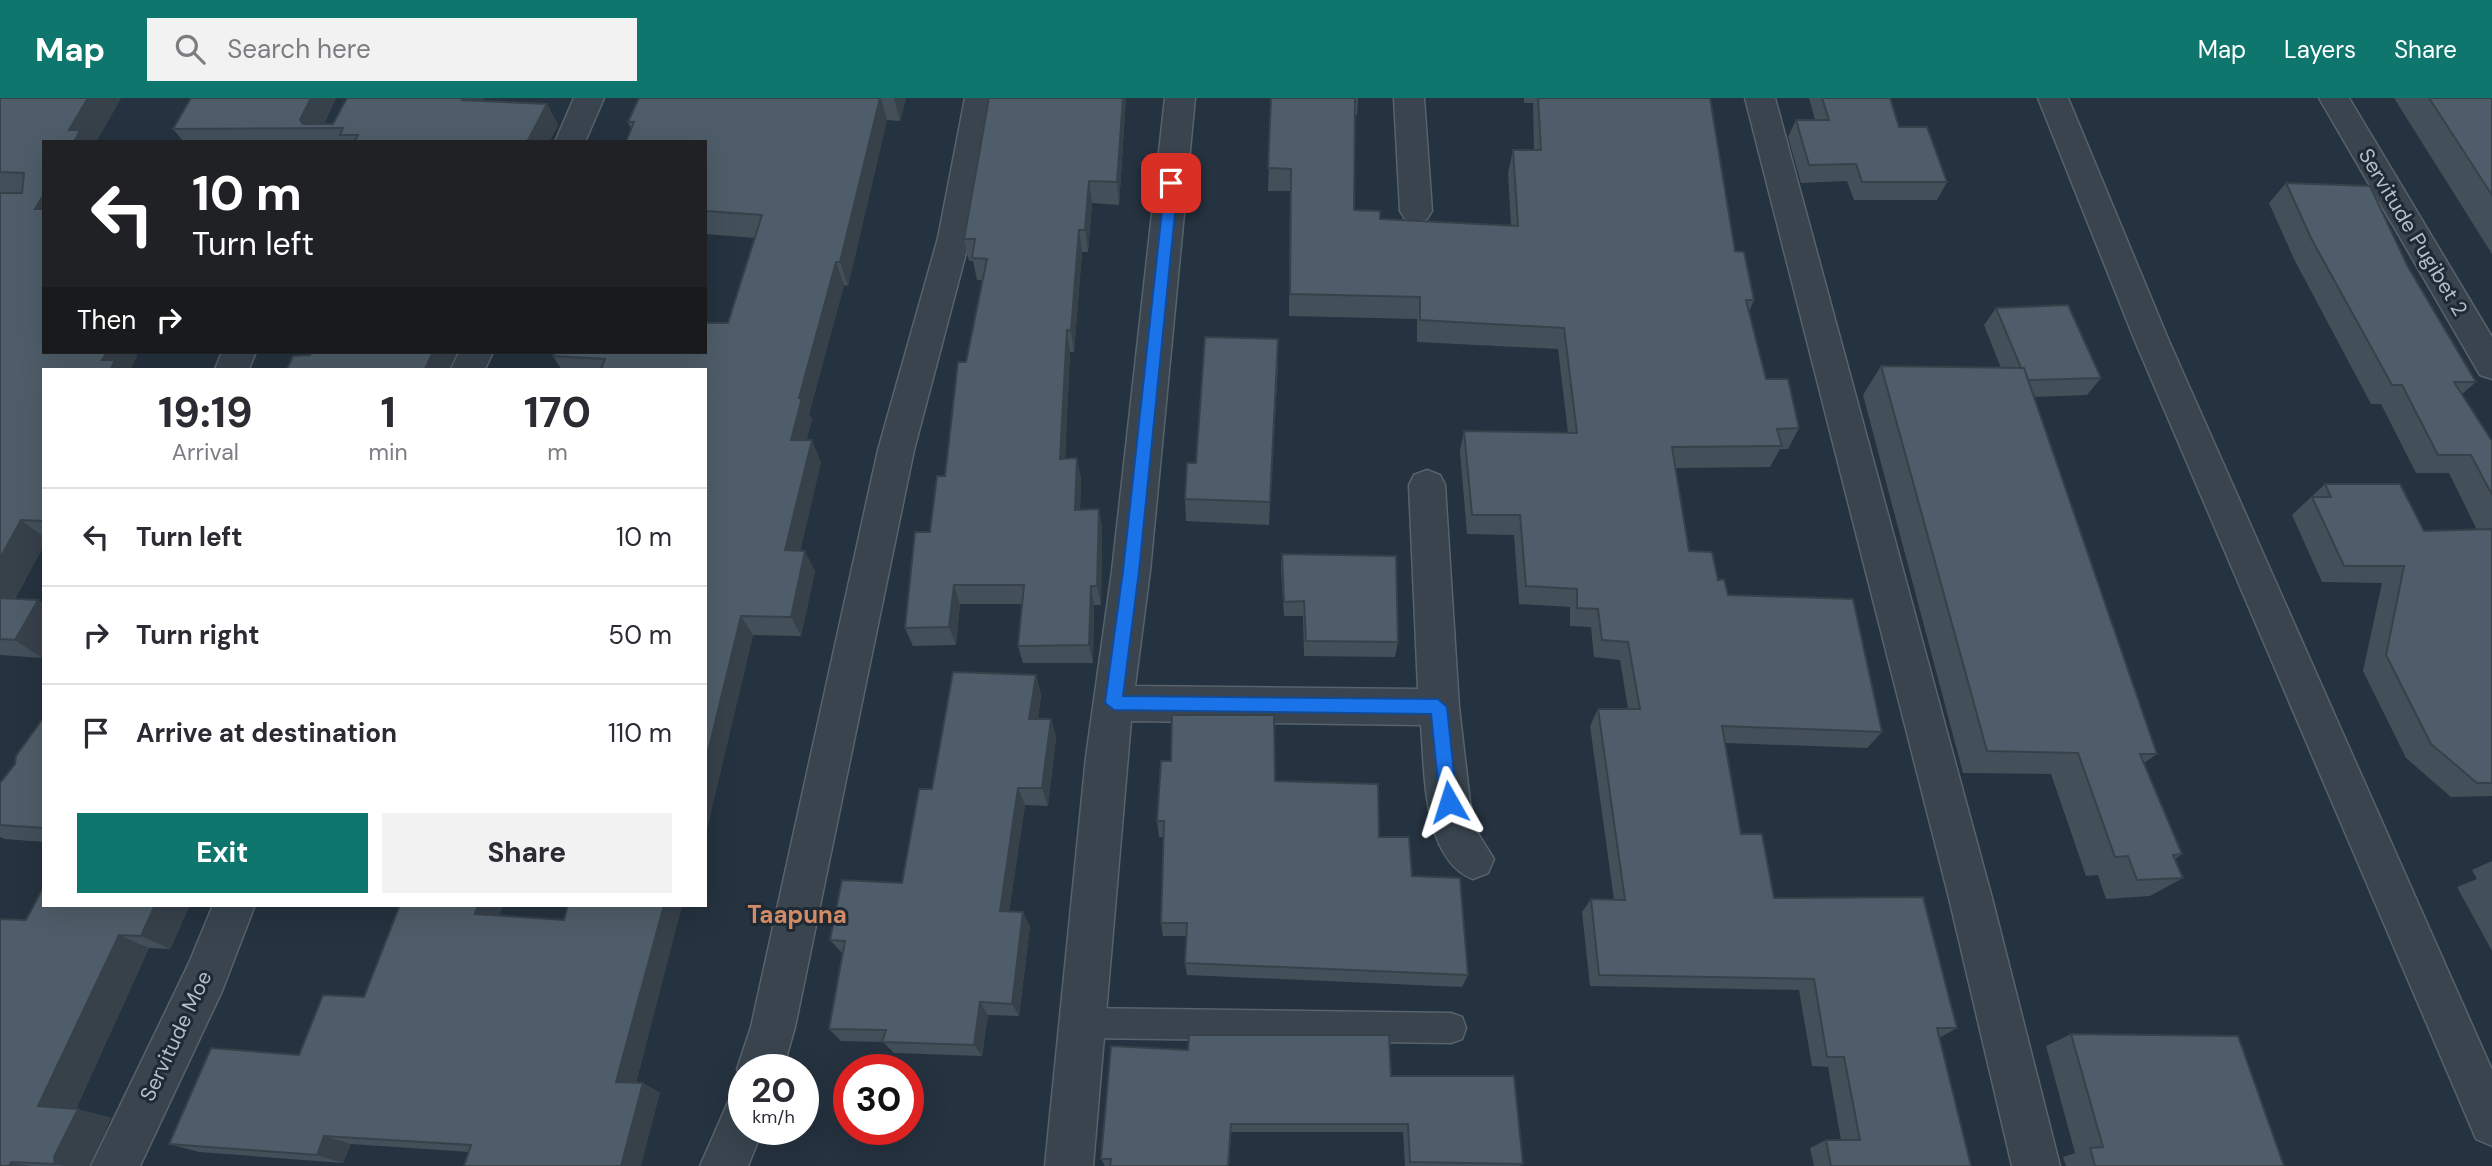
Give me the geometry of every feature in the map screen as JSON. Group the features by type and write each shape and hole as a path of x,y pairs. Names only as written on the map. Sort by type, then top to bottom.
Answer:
{"street":[{"path":"571,140 589,98"},
{"path":"765,1054 773,1027 897,450 954,238 980,98"},
{"path":"1069,1166 1114,703 1131,571 1180,98"},
{"path":"1409,98 1416,212"},
{"path":"1760,98 1928,747 1998,1002 2036,1166"},
{"path":"2053,98 2152,341 2492,1123"},
{"name":"Servitude Pugibet 2","path":"2334,98 2492,366"},
{"path":"1427,485 1438,707 1449,802 1459,842 1473,859"},
{"path":"1114,703 1438,707"},
{"name":"Servitude Moe","path":"114,1166 206,976 233,907"},
{"path":"724,1166 733,1145"}],"lane":[{"path":"1084,1023 1451,1028"}],"building":[{"path":"0,98 88,98 69,130 80,130 75,140 42,140 42,197 35,209 42,209 42,354 106,354 102,360 115,360 111,368 42,368 42,521 21,520 0,558 0,193 22,193 24,173 0,172"},
{"path":"191,98 311,98 300,120 303,124 333,124 347,98 463,98 462,100 547,104 528,140 355,140 358,135 340,135 343,128 173,129"},
{"path":"639,98 880,98 840,262 836,262 799,398 802,398 791,440 812,440 785,550 805,551 791,617 741,616 707,756 707,368 601,368 605,359 553,356 707,354 707,323 728,323 762,215 707,211 707,140 627,140 634,122 628,122"},
{"path":"989,98 1123,98 1117,182 1089,181 1085,230 1079,230 1071,331 1067,330 1060,459 1077,458 1075,510 1099,509 1097,586 1091,586 1089,645 1018,646 1024,585 954,585 949,627 905,628 915,532 930,532 937,476 945,476 958,362 966,362 987,259 972,258 975,239 964,239"},
{"path":"1271,98 1355,98 1354,210 1380,211 1380,219 1518,226 1513,150 1541,150 1538,98 1710,98 1735,251 1744,252 1754,300 1746,300 1766,379 1788,379 1799,428 1777,429 1782,446 1672,447 1689,551 1712,552 1718,580 1724,579 1728,595 1853,599 1882,732 1722,726 1741,834 1762,834 1774,898 1923,897 1957,1028 1937,1028 1971,1166 1831,1166 1826,1140 1860,1140 1844,1057 1827,1057 1814,979 1599,975 1591,899 1625,900 1598,709 1640,709 1628,642 1602,640 1598,609 1577,608 1577,589 1526,586 1520,515 1472,515 1464,431 1577,433 1564,328 1420,320 1420,297 1290,294 1291,169 1268,168"},
{"path":"1822,98 1890,98 1899,127 1927,127 1947,182 1862,182 1856,164 1809,165 1796,120 1829,120"},
{"path":"2429,98 2492,98 2492,195"},
{"path":"2286,183 2370,186 2408,267 2476,382 2454,382 2492,441 2492,495 2471,455 2438,455 2402,385 2392,385 2312,240"},
{"path":"2068,305 2101,378 2028,380 1996,308"},
{"path":"1205,337 1278,339 1270,502 1185,499 1187,463 1196,463"},
{"path":"432,354 425,368 287,368 293,356"},
{"path":"1881,366 2024,368 2157,754 2140,754 2182,854 2173,855 2183,878 2137,880 2128,856 2115,857 2078,753 1987,751"},
{"path":"2325,484 2400,484 2424,531 2492,529 2492,783 2477,783 2431,744 2386,655 2404,566 2344,566 2312,497 2331,497"},
{"path":"1282,554 1396,556 1398,642 1306,641 1304,601 1284,602"},
{"path":"0,598 38,600 15,640 0,639"},
{"path":"953,672 1036,675 1029,719 1051,719 1042,788 1018,788 1000,911 1023,912 1012,1004 980,1002 974,1045 882,1042 886,1030 829,1029 845,941 830,940 842,880 902,883 919,789 932,789"},
{"path":"1172,715 1274,715 1275,781 1378,784 1379,837 1409,837 1412,876 1460,878 1468,975 1185,963 1187,923 1161,923 1164,821 1157,821 1161,761 1171,761"},
{"path":"42,720 42,828 0,825 0,783 15,764 16,756"},
{"path":"42,890 42,907 154,907 141,936 119,935 38,1106 78,1109 54,1157 55,1164 11,1162 9,1166 0,1166 0,919 26,920"},
{"path":"399,907 477,907 475,914 564,920 567,907 663,907 616,1082 643,1083 621,1166 464,1166 471,1145 324,1136 317,1155 169,1144 211,1048 299,1055 323,995 364,997"},
{"path":"2071,1034 2238,1036 2284,1166 2095,1166 2090,1148 2103,1147"},
{"path":"1189,1035 1389,1035 1391,1076 1514,1076 1523,1164 1410,1162 1408,1124 1231,1124 1228,1166 1110,1166 1111,1159 1101,1159 1111,1046 1188,1050"}],"district":[{"name":"Taapuna","path":"797,915"}],"route":[{"path":"1171,183 1131,571 1114,703 1438,707 1449,802"}]}
